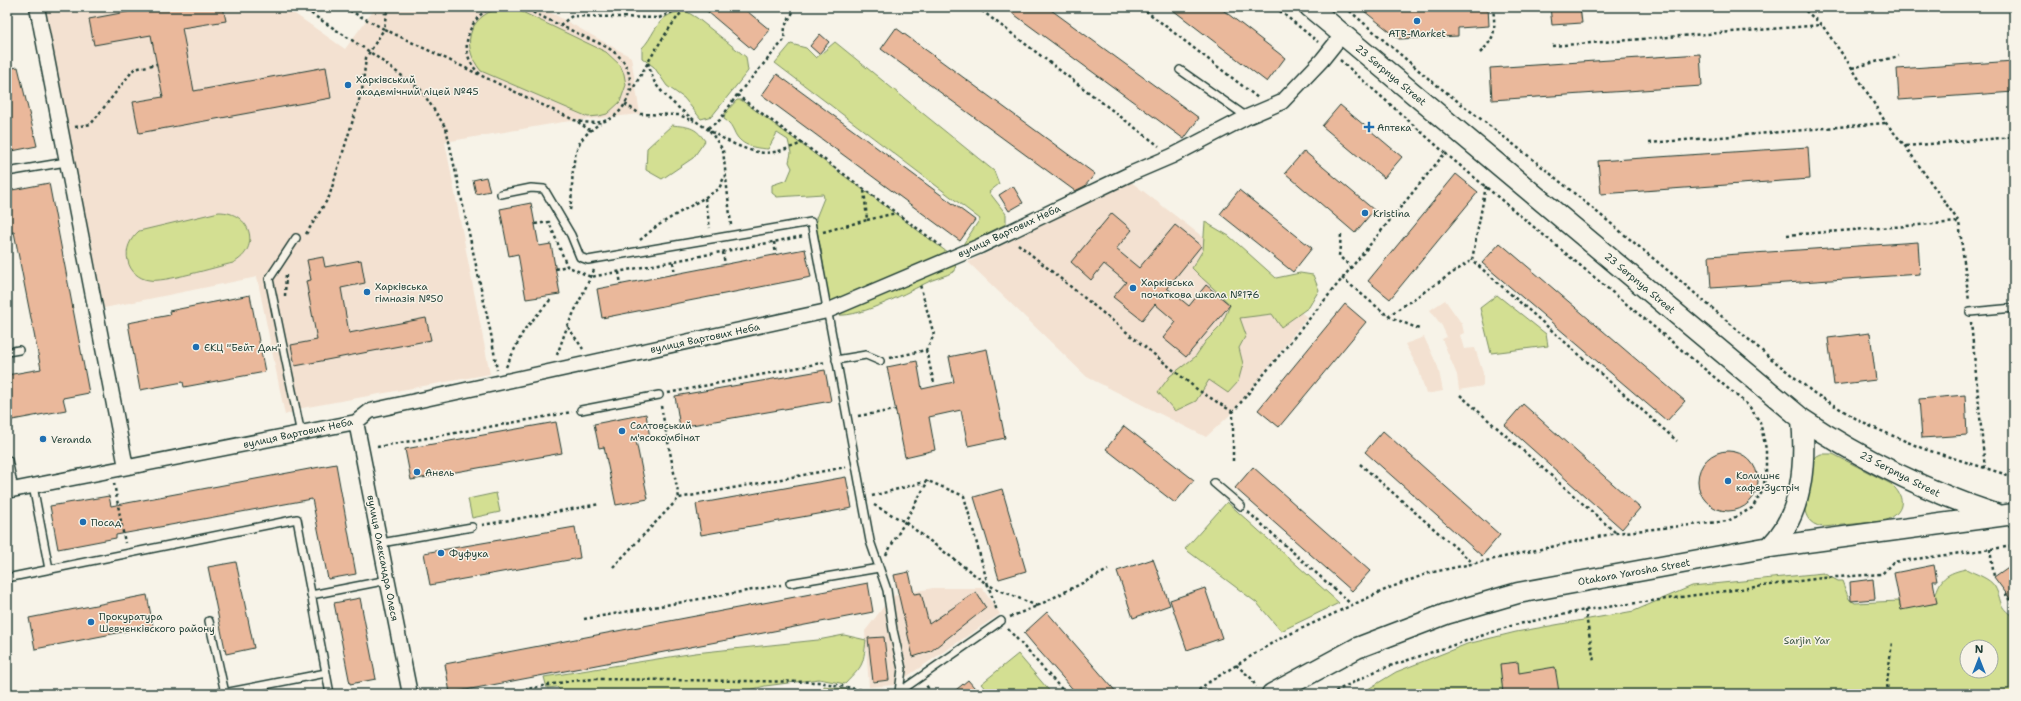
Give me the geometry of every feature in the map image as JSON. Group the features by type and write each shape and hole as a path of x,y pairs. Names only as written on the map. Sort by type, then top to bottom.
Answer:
{"street":[{"path":"36,7 126,467"},
{"name":"23 Serpnya Street","path":"1310,7 1802,419 1834,440 1936,493 2006,515"},
{"name":"вулиця Вартових Неба","path":"10,490 356,422 370,411 827,310 980,246 1130,174 1172,156 1270,106 1282,102 1330,51 1342,34"},
{"path":"1770,547 1786,527 1793,514 1804,461 1802,419"},
{"name":"вулиця Олександра Олеся","path":"356,422 410,694"},
{"name":"Otakara Yarosha Street","path":"1265,691 1357,648 1446,614 1518,593 1770,547 2006,515"}],"lane":[{"path":"1180,70 1247,117"},
{"path":"7,172 66,162"},
{"path":"501,194 531,188 544,189 564,222 580,257 588,260 811,222 836,360 864,498 870,541 887,590 893,630 902,669 898,693"},
{"path":"299,239 270,279 301,434"},
{"path":"1970,312 2014,308"},
{"path":"7,352 19,350"},
{"path":"836,360 866,355 880,361"},
{"path":"581,410 658,395"},
{"path":"8,460 10,490"},
{"path":"1214,482 1241,506"},
{"path":"32,486 49,569"},
{"path":"7,578 297,519 330,694"},
{"path":"381,543 472,527"},
{"path":"790,583 879,568"},
{"path":"311,595 388,580"},
{"path":"208,621 222,693 326,673"},
{"path":"898,693 1001,621"}],"path":[{"path":"301,7 303,10 328,24 370,52 421,90 446,128 491,334 499,382"},
{"path":"343,7 384,29 574,120 591,131"},
{"path":"382,7 386,14"},
{"path":"299,239 329,197 362,91 366,58 384,29 386,14 392,7"},
{"path":"484,77 471,63 466,45 467,35 473,22 482,12 491,7"},
{"path":"522,7 616,53 627,67 630,76 630,94"},
{"path":"560,25 572,16 659,18 683,7"},
{"path":"564,222 570,210 573,195 574,159 579,144 600,123 615,116 625,104 648,62 678,16 686,7"},
{"path":"708,128 720,120 737,95 784,40 785,26 796,7"},
{"path":"977,7 1172,156"},
{"path":"1141,7 1270,106"},
{"path":"1194,694 1206,684 1273,643 1389,588 1429,573 1616,533 1728,521 1752,508 1762,492 1766,474 1766,449 1760,422 1749,406 1445,153 1330,51 1275,7"},
{"path":"1345,7 1430,79 1541,166 1814,393 1865,424 1924,449 2014,477"},
{"path":"1480,53 1491,42 1494,30 1493,7"},
{"path":"1801,7 1822,25 1852,68 1886,123 1905,146 1959,222 1986,469"},
{"path":"1808,7 1808,13"},
{"path":"1552,46 1822,25"},
{"path":"1852,68 1899,56"},
{"path":"648,62 654,81 676,106 686,112 695,121"},
{"path":"60,128 91,124 134,69 157,64"},
{"path":"737,95 955,256"},
{"path":"625,104 640,114 679,115 695,121 739,146 758,153 779,152 802,143"},
{"path":"574,120 587,124 600,123"},
{"path":"1649,143 1886,123"},
{"path":"708,128 723,150 732,231"},
{"path":"1905,146 2014,137"},
{"path":"1233,463 1233,412 1445,153"},
{"path":"628,254 646,234 656,226 719,189 725,175"},
{"path":"1388,316 1472,260 1486,186"},
{"path":"864,188 867,220"},
{"path":"705,198 708,220"},
{"path":"831,230 896,213"},
{"path":"1787,235 1959,222"},
{"path":"1006,234 1198,390 1233,412"},
{"path":"1341,235 1338,256 1351,267"},
{"path":"774,242 776,255"},
{"path":"723,252 725,264"},
{"path":"552,371 567,327 600,259"},
{"path":"1472,260 1677,441"},
{"path":"673,262 675,274"},
{"path":"285,302 286,266"},
{"path":"555,269 567,266"},
{"path":"619,272 622,285"},
{"path":"917,273 934,335 926,350 934,383"},
{"path":"1342,278 1388,316 1419,329"},
{"path":"499,382 524,330 551,299"},
{"path":"567,327 592,362"},
{"path":"880,361 926,350"},
{"path":"679,498 658,395 836,360"},
{"path":"1460,395 1616,533"},
{"path":"377,447 581,410"},
{"path":"847,417 896,410"},
{"path":"1360,464 1474,563"},
{"path":"613,567 679,498 857,465"},
{"path":"111,470 127,554"},
{"path":"879,568 928,482"},
{"path":"864,498 928,482 964,496 988,585 1001,621 1066,694"},
{"path":"864,498 905,522 988,585 1037,606"},
{"path":"472,527 600,504"},
{"path":"1241,506 1352,605"},
{"path":"1330,694 1378,670 1514,625 1585,610 1822,578 1882,574 1893,562 2014,546"},
{"path":"1990,549 1994,577"},
{"path":"1001,621 1037,606 1108,570"},
{"path":"584,619 790,583"},
{"path":"2007,593 2006,595 2014,606"},
{"path":"1585,610 1594,662"},
{"path":"1888,694 1892,642"},
{"path":"1236,665 1265,691"},
{"path":"500,694 570,681 595,679 818,682 870,690 885,694"},
{"path":"2010,694 2014,692"}],"shaded area":[{"path":"44,7 285,7 345,49 376,7 541,7 631,57 640,114 563,122 445,142 490,374 302,408 285,415 257,277 104,308"},
{"name":"Харківська початкова школа №176","path":"1130,181 1307,317 1233,412 1206,437 1087,377 968,262"},
{"path":"1445,300 1462,324 1464,333 1460,335 1464,349 1475,348 1483,373 1483,386 1459,390 1457,375 1442,339 1447,337 1442,326 1430,310"},
{"path":"1424,337 1438,367 1443,391 1426,394 1419,370 1405,344"},
{"path":"933,588 982,588 1000,614 894,685 869,687 865,631 892,596"}],"green space":[{"path":"506,7 516,9 606,52 620,65 624,74 626,85 620,102 607,114 588,117 481,71 470,50 472,30 484,15 494,10"},
{"path":"684,10 697,18 746,57 748,71 712,116 701,119 684,98 667,86 654,67 642,58 642,48 661,21 669,15"},
{"path":"835,42 994,171 999,184 989,192 1006,214 1006,224 962,246 980,219 775,63 791,44 806,48 816,58"},
{"path":"737,100 741,100 755,110 951,255 956,261 955,271 928,282 892,300 866,310 853,314 833,314 829,306 821,249 816,227 816,218 824,198 823,194 777,197 772,193 772,185 787,180 792,168 789,162 791,153 788,140 777,133 768,149 753,147 740,140 730,124 724,119 725,113"},
{"path":"672,125 691,128 698,132 705,141 693,158 662,179 646,170 647,148"},
{"path":"219,212 230,214 239,218 245,224 249,232 250,240 248,249 242,257 233,263 177,277 156,280 142,278 136,274 129,265 127,257 128,248 133,237 139,231"},
{"path":"1205,222 1229,236 1276,278 1300,273 1313,275 1319,290 1309,307 1281,327 1272,314 1240,318 1246,335 1239,348 1243,364 1238,382 1228,393 1209,380 1196,401 1175,411 1158,392 1170,376 1195,357 1206,341 1221,326 1230,305 1192,268 1203,250"},
{"path":"1497,295 1546,334 1548,346 1491,353 1480,308"},
{"path":"1821,454 1833,454 1891,484 1896,489 1901,500 1901,505 1896,514 1885,521 1823,527 1813,524 1808,518 1804,501 1812,463 1815,457"},
{"path":"496,493 500,512 472,518 468,499"},
{"path":"1227,502 1339,603 1281,631 1257,603 1185,549"},
{"name":"Sarjin Yar","path":"1966,569 1990,581 1995,587 2001,604 2005,610 2014,617 2014,694 1360,694 1396,672 1467,644 1516,632 1634,611 1692,586 1823,573 1838,581 1842,581 1849,599 1855,603 1899,601 1900,606 1933,604 1940,584 1952,573"},
{"path":"844,635 866,640 863,661 859,669 845,684 819,679 765,686 734,694 564,694 557,687 547,688 544,677 695,653 818,640"},
{"path":"1018,654 1052,694 990,694 981,684"},
{"path":"824,686 875,694 823,694"}],"building":[{"path":"153,7 223,7 226,21 182,28 194,91 326,67 331,98 139,133 133,102 163,97 151,35 94,45 89,19"},
{"path":"702,7 742,7 770,30 753,50"},
{"path":"1004,7 1047,7 1199,118 1184,139"},
{"path":"1169,7 1219,7 1285,58 1267,82"},
{"name":"ATB-Market","path":"1359,7 1488,7 1489,26 1458,28 1458,36 1399,39"},
{"path":"1550,7 1580,7 1582,23 1552,25"},
{"path":"896,28 1095,174 1085,186 1075,191 881,49"},
{"path":"820,34 829,42 819,54 810,46"},
{"path":"1700,54 1702,86 1492,100 1490,68"},
{"path":"2014,61 2014,92 1899,100 1897,69"},
{"path":"18,67 37,146 7,152 7,69"},
{"path":"777,74 975,220 960,241 762,95"},
{"path":"1340,105 1402,157 1384,178 1322,126"},
{"path":"1808,147 1810,179 1601,194 1598,161"},
{"path":"1304,151 1374,210 1355,233 1285,173"},
{"path":"1456,174 1478,192 1390,299 1368,281"},
{"path":"486,177 490,191 476,194 473,180"},
{"path":"49,183 89,393 63,398 66,410 7,421 7,375 41,369 14,232 7,233 7,191"},
{"path":"1013,186 1023,203 1009,211 999,195"},
{"path":"1239,190 1312,248 1293,272 1220,214"},
{"path":"531,203 539,246 551,244 560,294 526,299 518,254 509,256 500,209"},
{"path":"1112,213 1132,230 1116,249 1139,268 1175,225 1201,246 1167,288 1189,306 1206,285 1230,305 1186,357 1163,338 1176,322 1155,304 1142,320 1113,297 1126,282 1104,264 1091,280 1071,262"},
{"path":"1918,242 1920,274 1711,288 1709,256"},
{"path":"1500,243 1685,401 1667,421 1482,263"},
{"path":"805,249 811,277 602,318 597,289"},
{"path":"323,257 325,267 361,260 365,283 341,288 349,333 426,318 431,340 295,366 291,345 317,340 306,281 311,280 307,260"},
{"name":"ЄКЦ \"Бейт Дан\"","path":"250,295 265,372 184,387 183,382 140,390 128,323 170,315 169,311"},
{"path":"1345,304 1366,322 1279,427 1258,410"},
{"path":"1870,333 1876,380 1834,385 1828,338"},
{"path":"987,349 1005,438 968,446 961,410 929,417 935,450 905,457 887,367 917,361 922,389 954,382 949,357"},
{"path":"825,370 831,401 680,427 675,396"},
{"path":"1965,395 1967,435 1922,438 1919,399"},
{"path":"1523,404 1640,508 1622,529 1505,425"},
{"path":"646,414 650,438 636,441 648,499 616,505 604,447 599,448 594,424"},
{"path":"556,422 562,453 411,480 405,449"},
{"path":"1124,426 1194,480 1175,503 1106,449"},
{"path":"1383,431 1500,535 1482,556 1365,452"},
{"name":"Колишнє кафе Зустріч","path":"1722,451 1734,451 1745,456 1753,464 1758,475 1756,493 1745,506 1734,511 1722,511 1711,506 1703,498 1698,487 1698,475 1703,464 1711,456"},
{"path":"336,464 356,574 328,579 312,499 116,535 116,538 58,549 50,506 109,496 111,506"},
{"path":"1253,467 1370,571 1352,591 1235,488"},
{"path":"846,477 852,508 701,535 696,504"},
{"path":"1002,489 1026,571 999,579 974,497"},
{"path":"575,527 580,558 430,585 424,553"},
{"path":"1153,559 1170,605 1133,618 1117,571"},
{"path":"236,562 254,648 226,654 208,567"},
{"path":"2014,563 2014,604 1994,577"},
{"path":"1934,565 1937,581 1933,581 1937,603 1901,610 1894,573"},
{"path":"909,572 914,594 921,593 929,624 976,592 986,608 931,651 913,657 894,575"},
{"path":"1873,579 1875,599 1851,601 1850,582"},
{"path":"868,583 873,612 450,693 445,664"},
{"path":"1205,588 1222,638 1187,650 1170,600"},
{"name":"Прокуратура Шевченківского району","path":"147,595 153,626 35,649 29,618"},
{"path":"360,598 376,679 350,684 334,603"},
{"path":"1047,612 1118,694 1077,694 1034,645 1024,633"},
{"path":"884,637 889,680 873,682 868,638"},
{"path":"1518,662 1519,673 1555,667 1559,692 1546,694 1503,694 1500,664"},
{"path":"968,680 980,694 951,694"}],"place":[{"name":"ATB-Market","path":"1417,21"},
{"name":"Харківський академічний ліцей №45","path":"348,85"},
{"name":"Аптека","path":"1369,127"},
{"name":"Kristina","path":"1365,213"},
{"name":"Харківська початкова школа №176","path":"1133,288"},
{"name":"Харківська гімназія №50","path":"367,292"},
{"name":"ЄКЦ \"Бейт Дан\"","path":"196,347"},
{"name":"Салтовський м'ясокомбінат","path":"622,431"},
{"name":"Veranda","path":"43,439"},
{"name":"Анель","path":"417,472"},
{"name":"Колишнє кафе Зустріч","path":"1728,481"},
{"name":"Посад","path":"83,522"},
{"name":"Фуфука","path":"441,553"},
{"name":"Прокуратура Шевченківского району","path":"91,622"}]}
